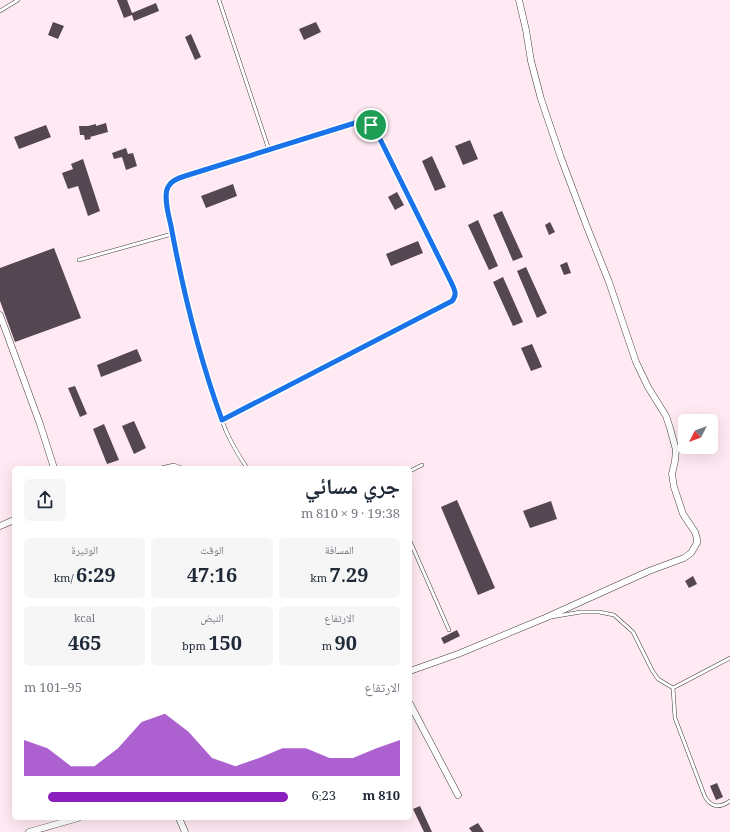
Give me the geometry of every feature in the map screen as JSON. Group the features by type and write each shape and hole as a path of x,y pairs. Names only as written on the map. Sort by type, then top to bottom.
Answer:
{"street":[{"path":"412,670 458,654 545,618 649,571 684,558 688,556 697,543 695,532 683,514 674,487 672,474 676,450 666,416 648,387 636,362 609,282 587,227 541,99 531,61 519,0"},
{"path":"0,316 40,424 53,466"},
{"path":"0,526 12,521"},
{"path":"412,708 458,794"},
{"path":"29,832 71,820"},
{"path":"180,820 185,832"}],"lane":[{"path":"0,11 18,0"},
{"path":"218,0 269,150"},
{"path":"222,420 452,301 455,297 456,292 377,133 371,125 365,122 358,122 185,176 172,181 167,188 172,234 178,264 212,393 222,420 235,450 246,466"},
{"path":"79,260 172,234"},
{"path":"412,471 422,465"},
{"path":"412,546 449,630"},
{"path":"545,618 581,612 599,612 614,615 633,632 658,679 673,688"},
{"path":"673,688 730,658"},
{"path":"673,688 675,718 705,797 712,805 717,807 730,801"}],"building":[{"path":"117,0 127,0 132,13 156,3 159,11 134,21 132,15 124,18"},
{"path":"53,22 64,26 58,39 48,35"},
{"path":"316,22 321,32 304,40 299,29"},
{"path":"191,34 201,57 195,60 185,37"},
{"path":"106,123 108,132 85,140 84,135 80,135 79,126 96,124 96,126"},
{"path":"46,125 51,137 19,149 14,137"},
{"path":"470,140 478,159 463,165 455,146"},
{"path":"126,148 128,154 133,153 137,166 126,170 122,157 114,159 112,153"},
{"path":"432,156 446,187 435,191 422,161"},
{"path":"83,159 100,211 88,216 78,186 68,189 62,173 73,169 71,164"},
{"path":"233,184 237,196 206,208 201,196"},
{"path":"397,192 404,205 395,210 388,197"},
{"path":"502,211 523,257 513,261 493,215"},
{"path":"478,220 498,266 489,270 468,225"},
{"path":"550,222 555,232 549,235 545,225"},
{"path":"418,241 423,253 391,266 386,254"},
{"path":"54,248 81,318 15,342 0,301 0,268"},
{"path":"567,262 571,273 564,275 560,265"},
{"path":"526,267 547,313 537,318 517,271"},
{"path":"503,277 523,322 513,326 493,282"},
{"path":"532,344 542,367 531,371 521,348"},
{"path":"137,349 142,361 101,377 97,365"},
{"path":"75,386 87,414 80,417 68,388"},
{"path":"134,421 146,448 134,454 122,426"},
{"path":"104,424 119,460 107,464 93,429"},
{"path":"457,500 495,588 478,595 441,507"},
{"path":"551,501 557,519 530,528 523,511"},
{"path":"693,576 697,584 689,588 685,581"},
{"path":"457,630 460,636 444,644 441,638"},
{"path":"717,783 723,797 716,800 710,786"},
{"path":"420,806 432,832 424,832 413,809"},
{"path":"478,823 484,832 472,832 469,828"}],"route":[{"path":"358,122 365,122 371,125 377,133 456,292 455,297 452,301 222,420 212,393 178,264 167,205 167,188 172,181 178,178 358,122"}]}
